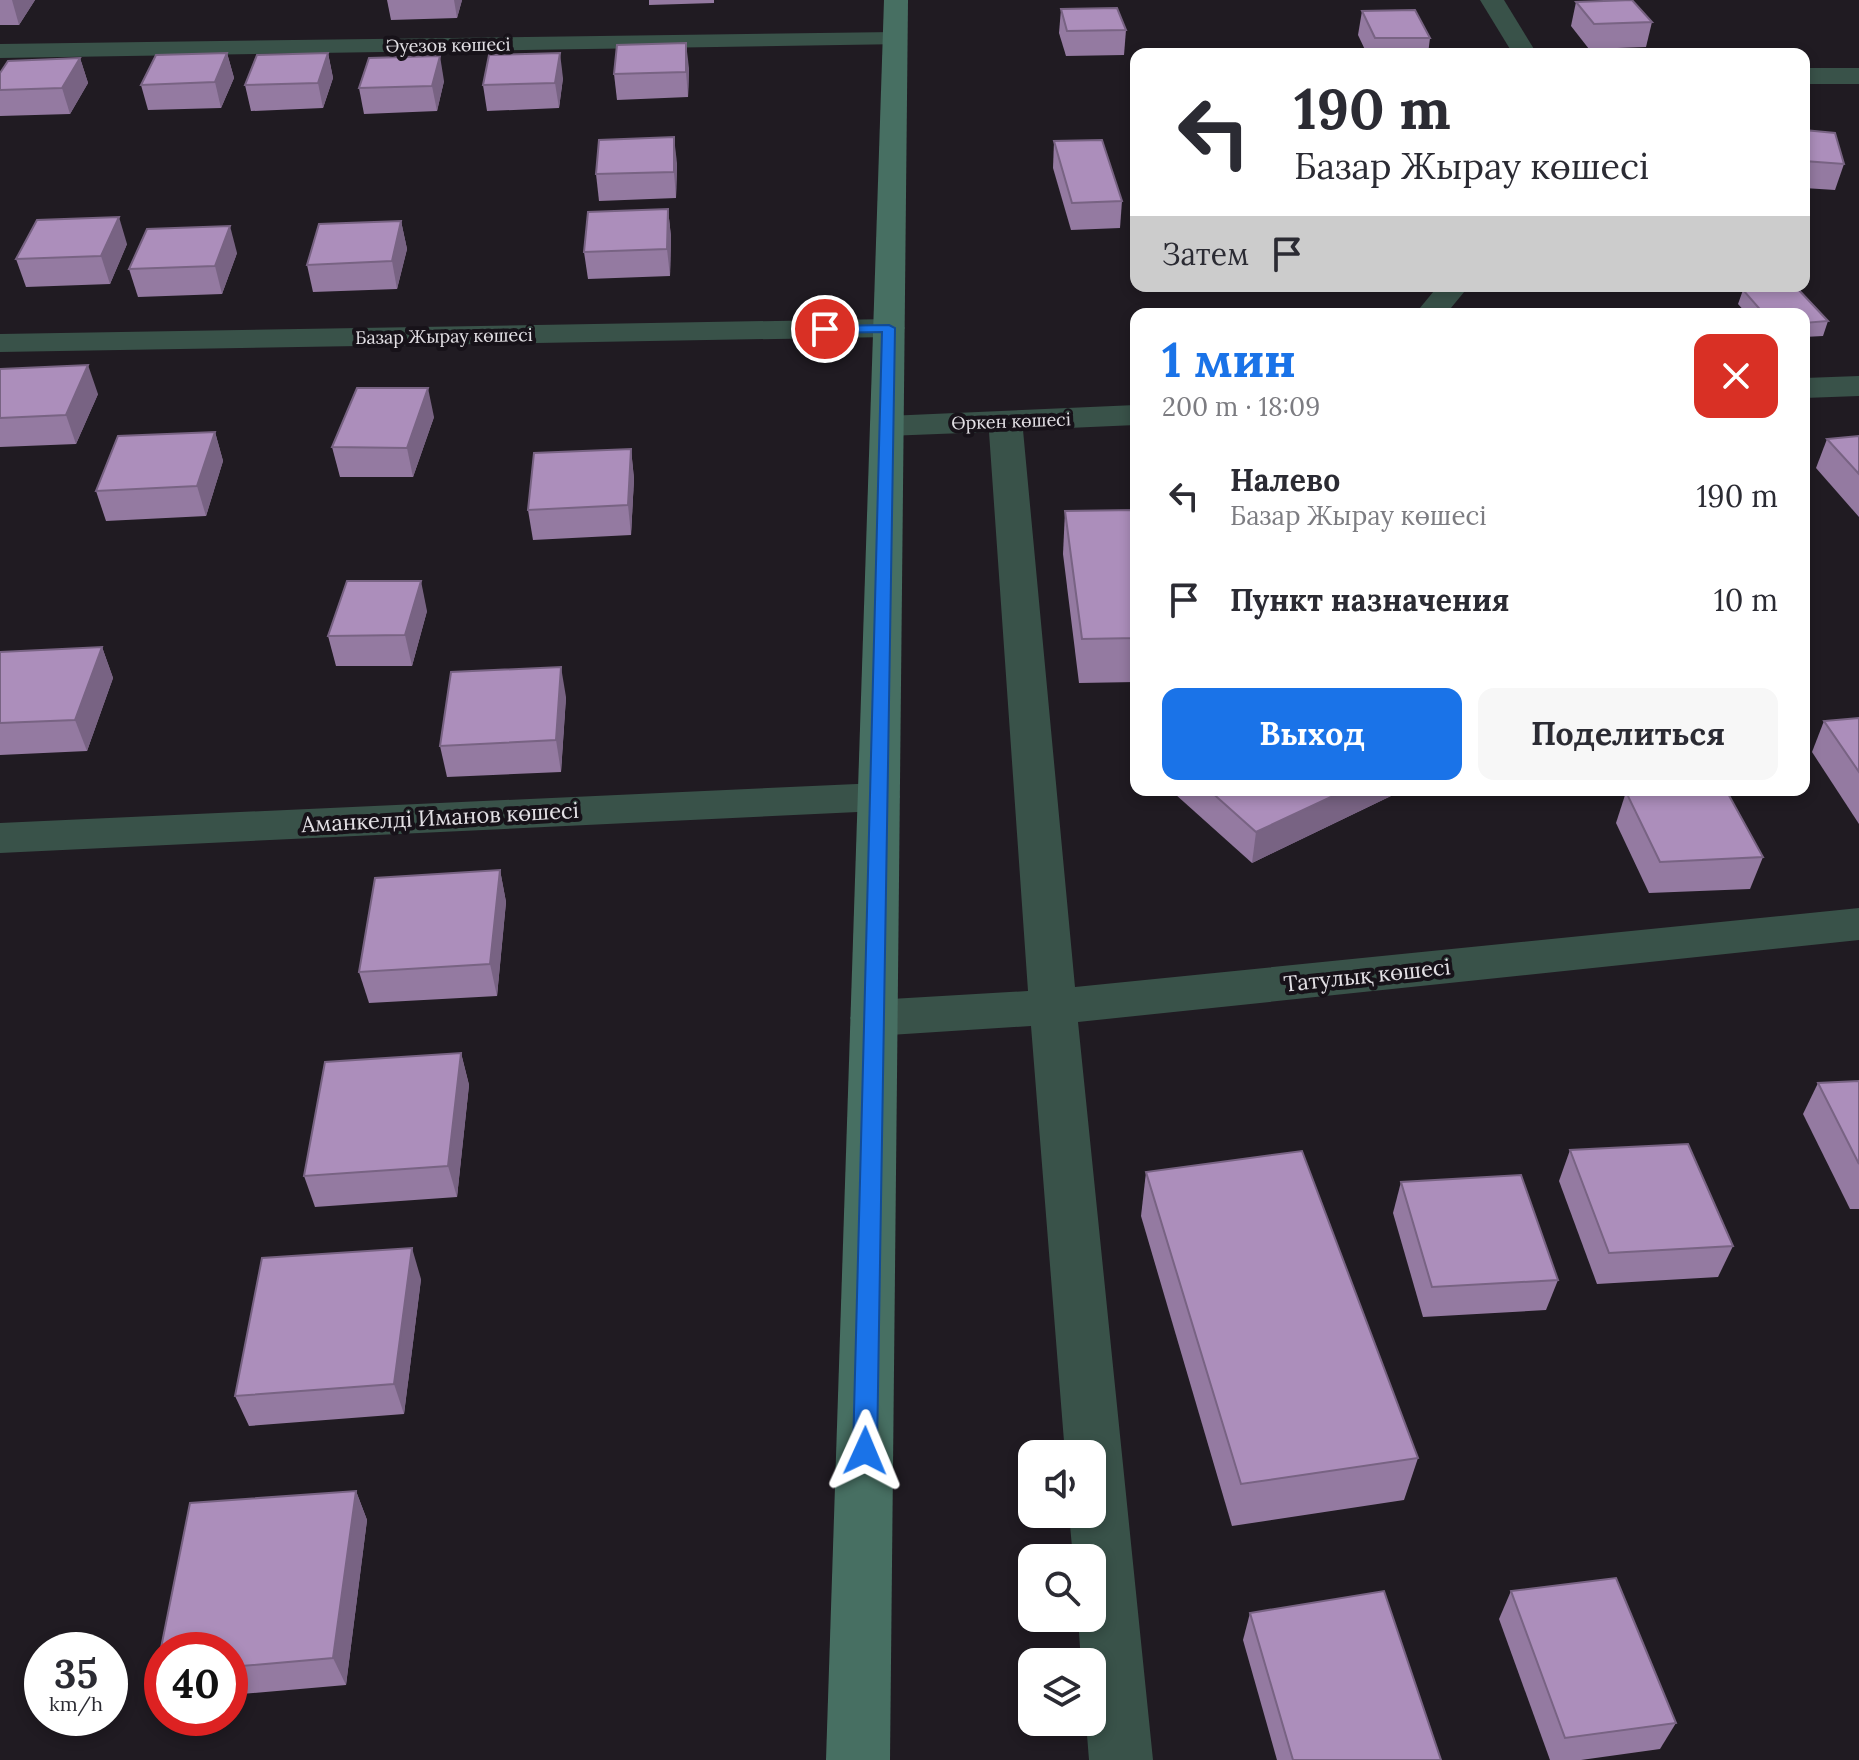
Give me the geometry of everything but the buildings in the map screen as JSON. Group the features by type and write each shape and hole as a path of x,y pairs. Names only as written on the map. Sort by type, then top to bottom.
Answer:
{"street":[{"path":"1492,0 1521,48"},
{"path":"858,1760 896,19"},
{"name":"Әуезов көшесі","path":"0,51 896,19"},
{"path":"1810,76 1859,76"},
{"path":"1435,308 1449,292"},
{"name":"Базар Жырау көшесі","path":"0,343 889,328"},
{"path":"1810,388 1859,386"},
{"name":"Өркен көшесі","path":"887,426 1130,415"},
{"path":"1005,421 1053,1007 1121,1760"},
{"name":"Аманкелді Иманов көшесі","path":"0,838 879,797"},
{"name":"Татулық көшесі","path":"874,1018 1053,1007 1859,924"}],"route":[{"path":"825,329 889,328 865,1451"}]}
